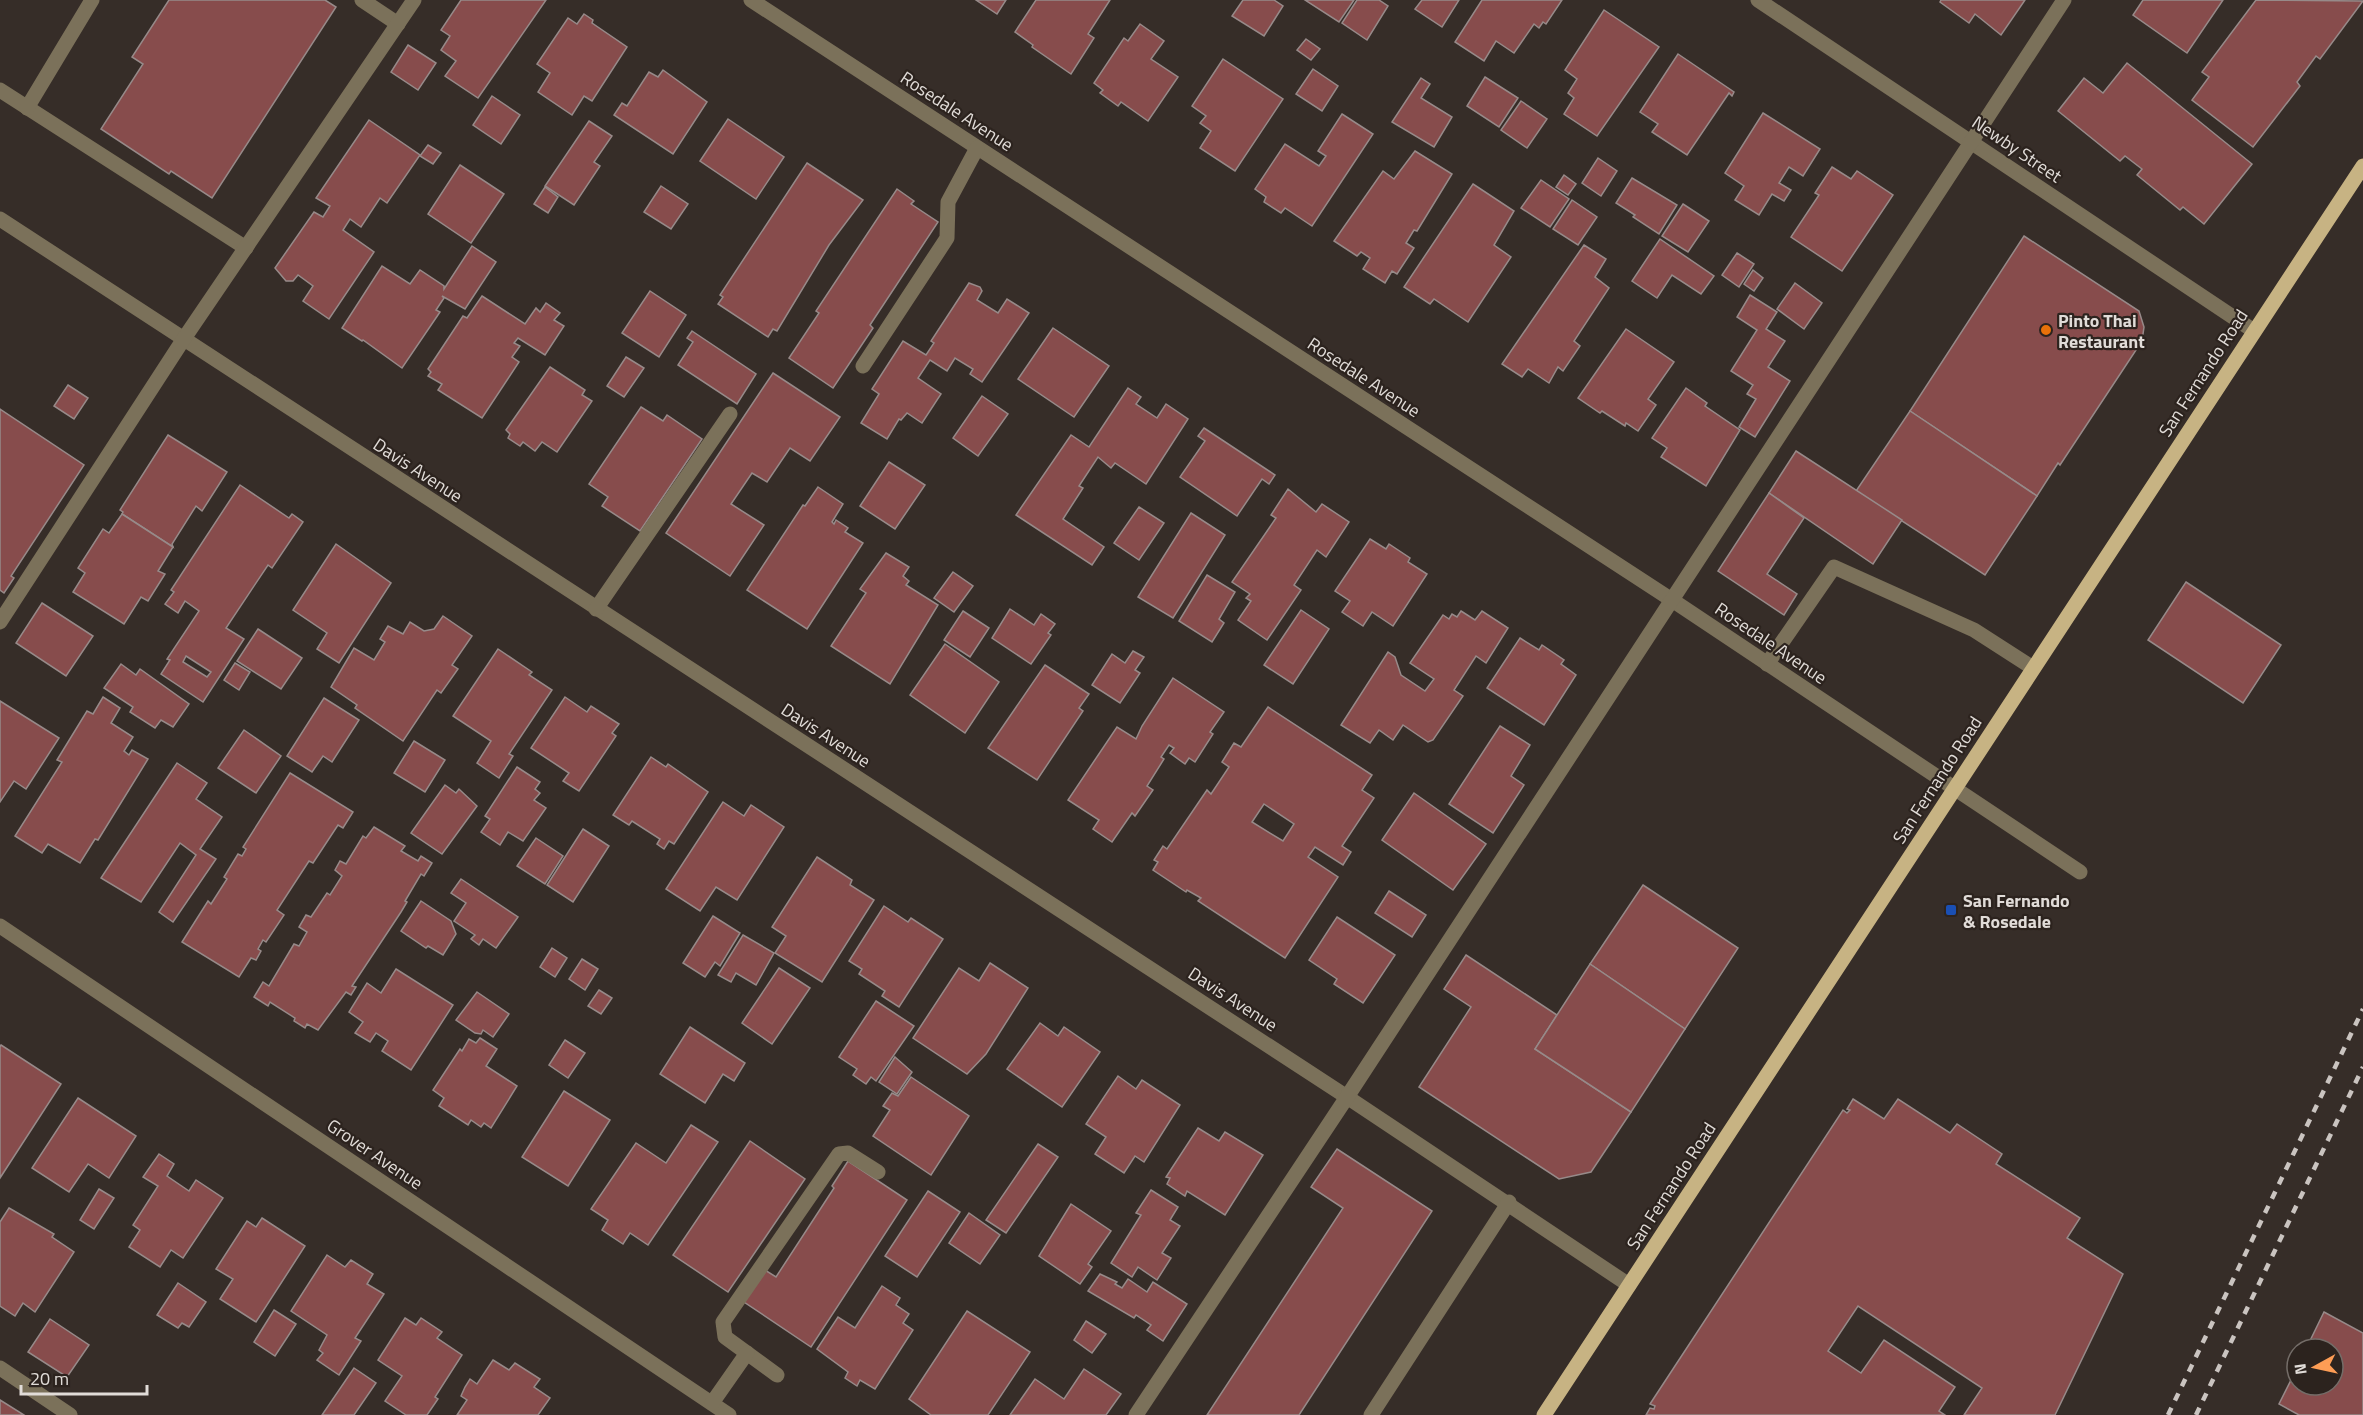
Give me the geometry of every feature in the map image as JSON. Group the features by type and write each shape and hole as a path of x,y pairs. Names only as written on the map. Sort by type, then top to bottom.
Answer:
{"main road":[{"name":"San Fernando Road","path":"1544,1415 2363,166"}],"street":[{"path":"27,108 92,0"},
{"path":"362,0 398,24"},
{"path":"0,622 183,340 414,0"},
{"name":"Rosedale Avenue","path":"751,0 1672,600 2080,872"},
{"name":"Newby Street","path":"1758,0 2254,331"},
{"path":"1136,1415 1347,1097 2064,0"},
{"path":"0,90 246,248"},
{"path":"863,366 947,238 948,202 977,148"},
{"name":"Davis Avenue","path":"0,219 1509,1202 1629,1285"},
{"path":"596,609 730,414"},
{"path":"1767,664 1833,567 1974,630 2033,668"},
{"name":"Grover Avenue","path":"0,926 729,1415"},
{"path":"777,1374 725,1337 723,1322 839,1154 849,1153 878,1172"},
{"path":"1371,1415 1509,1202"},
{"path":"712,1404 747,1353"},
{"path":"0,1368 70,1415"}],"building":[{"path":"169,0 325,0 336,7 212,198 171,171 169,174 101,129 143,64 132,57"},
{"path":"461,0 546,0 478,98 445,76 456,61 441,50 450,36 441,30"},
{"path":"976,0 1006,0 997,14"},
{"path":"1036,0 1110,0 1088,34 1094,38 1071,74 1032,47 1033,45 1015,32"},
{"path":"1243,0 1274,0 1283,6 1264,36 1232,16"},
{"path":"1305,0 1354,0 1339,22"},
{"path":"1357,0 1379,0 1388,6 1367,40 1342,23"},
{"path":"1422,0 1459,0 1442,27 1415,9"},
{"path":"1482,0 1562,0 1546,24 1543,22 1539,28 1534,24 1514,53 1496,41 1484,61 1455,42"},
{"path":"1941,0 2025,0 2001,35 1975,14 1969,23 1940,2"},
{"path":"2143,0 2223,0 2187,53 2133,15"},
{"path":"2256,0 2363,1 2320,59 2316,56 2297,82 2300,86 2253,147 2192,100 2209,77 2202,72"},
{"path":"1604,10 1659,47 1597,136 1564,114 1574,98 1568,93 1577,79 1565,70"},
{"path":"584,14 593,20 592,23 627,47 592,101 584,96 572,115 538,92 550,73 537,64 568,18 577,24"},
{"path":"1140,24 1164,41 1151,59 1178,77 1148,121 1121,102 1118,106 1100,93 1103,90 1094,83 1124,38 1128,41"},
{"path":"1306,39 1320,49 1311,60 1297,50"},
{"path":"408,45 436,63 418,90 391,72"},
{"path":"1678,54 1734,92 1732,96 1729,93 1687,155 1652,132 1658,124 1640,112"},
{"path":"1223,59 1283,99 1235,171 1200,148 1211,131 1200,123 1206,116 1192,106"},
{"path":"2127,63 2252,164 2204,224 2183,207 2180,210 2137,175 2142,169 2125,156 2120,161 2058,111 2084,78 2103,93"},
{"path":"1313,69 1338,86 1322,111 1296,94"},
{"path":"663,70 707,102 673,154 614,115 622,103 627,106 649,72 658,77"},
{"path":"1485,77 1518,98 1499,127 1467,106"},
{"path":"1421,78 1430,84 1421,98 1452,117 1434,147 1392,122"},
{"path":"492,96 520,115 501,144 473,125"},
{"path":"1521,101 1547,119 1527,148 1501,130"},
{"path":"1763,113 1820,149 1803,176 1789,167 1779,183 1791,190 1784,201 1772,194 1759,215 1735,200 1744,186 1725,173"},
{"path":"1342,114 1373,134 1312,226 1285,208 1281,213 1264,202 1266,197 1255,189 1285,144 1319,166 1326,156 1318,151"},
{"path":"728,119 784,157 756,199 700,161"},
{"path":"369,120 420,155 387,203 380,198 361,227 350,219 343,230 374,252 329,319 303,301 313,286 298,275 293,281 286,281 275,268 314,212 323,217 330,206 316,198"},
{"path":"589,121 612,136 594,162 600,166 574,205 545,186"},
{"path":"428,145 441,153 433,164 420,156"},
{"path":"1415,151 1452,174 1417,231 1414,230 1406,243 1414,248 1397,274 1392,271 1385,283 1363,269 1370,258 1361,252 1357,256 1334,241 1383,171 1394,179"},
{"path":"1598,158 1617,171 1601,196 1582,183"},
{"path":"807,163 863,200 829,245 777,331 773,329 768,337 718,304 723,297 720,295"},
{"path":"460,165 504,194 471,243 428,214"},
{"path":"1832,167 1851,179 1857,171 1893,195 1842,271 1791,237 1819,195 1815,193"},
{"path":"1564,175 1576,184 1568,195 1556,187"},
{"path":"1632,178 1677,205 1659,234 1616,203"},
{"path":"1541,180 1569,199 1550,227 1521,208"},
{"path":"1473,184 1514,211 1494,245 1511,257 1468,322 1434,299 1430,304 1404,287"},
{"path":"661,186 688,204 671,229 644,212"},
{"path":"545,187 558,197 548,213 534,204"},
{"path":"897,189 914,201 911,204 938,222 870,325 873,328 833,388 789,358 819,313 816,311"},
{"path":"1572,200 1597,217 1578,245 1553,229"},
{"path":"1683,204 1709,221 1688,252 1662,236"},
{"path":"2024,236 2139,311 2144,327 2142,341 2037,496 1910,411"},
{"path":"1660,239 1714,276 1701,294 1672,275 1657,298 1632,281"},
{"path":"1584,245 1606,259 1595,277 1609,288 1574,341 1580,346 1563,371 1558,367 1549,383 1528,369 1522,377 1502,364"},
{"path":"472,246 496,262 465,309 442,296 444,298 436,310 440,312 402,368 342,328 382,266 410,284 420,270 444,286 444,289"},
{"path":"1737,253 1754,264 1739,287 1722,275"},
{"path":"1753,270 1763,278 1754,291 1744,284"},
{"path":"969,283 980,287 982,291 977,300 998,313 1007,299 1029,313 982,382 970,374 973,369 955,358 947,371 930,360 918,378 941,394 922,423 907,413 901,420 899,419 887,439 861,423 879,394 872,389 903,341 926,355 934,343 931,341"},
{"path":"1795,283 1822,303 1804,329 1777,309"},
{"path":"650,291 686,315 659,357 622,333"},
{"path":"1750,295 1777,312 1766,329 1785,341 1768,367 1790,381 1755,437 1739,427 1756,399 1747,394 1753,385 1731,371 1757,330 1737,317"},
{"path":"482,296 525,324 536,308 540,312 546,303 560,313 554,320 564,326 545,355 518,338 514,343 520,346 512,357 519,362 482,418 438,390 442,384 428,376 431,372 428,369 463,316 467,318"},
{"path":"1053,328 1109,366 1074,417 1018,379"},
{"path":"1626,329 1674,362 1648,399 1656,405 1638,431 1626,423 1625,426 1602,411 1600,413 1578,398"},
{"path":"692,331 756,374 737,404 678,365 693,342 687,338"},
{"path":"626,357 644,368 624,397 607,386"},
{"path":"550,367 585,390 582,395 592,401 557,452 542,442 535,451 523,442 520,446 508,438 510,434 506,430"},
{"path":"773,373 840,417 810,461 790,448 767,482 752,473 731,504 764,525 730,576 666,533"},
{"path":"68,385 88,398 74,419 54,406"},
{"path":"1128,388 1141,397 1136,404 1157,418 1166,404 1188,419 1146,484 1115,463 1111,468 1098,457 1079,486 1083,488 1063,519 1104,547 1092,565 1016,515 1071,435 1089,447"},
{"path":"1686,388 1707,403 1705,406 1740,430 1706,486 1661,457 1667,448 1652,438"},
{"path":"982,396 1008,414 978,456 953,438"},
{"path":"641,407 663,421 667,415 702,439 640,531 602,506 608,497 589,484"},
{"path":"0,409 84,465 11,576 14,578 4,593 0,590"},
{"path":"1910,411 2037,496 1985,575 1856,491"},
{"path":"1204,428 1275,475 1269,484 1262,479 1237,516 1180,477 1205,441 1198,436"},
{"path":"168,435 227,472 202,511 196,506 172,544 173,547 122,514 120,510"},
{"path":"1796,451 1902,520 1873,564 1769,493"},
{"path":"889,462 925,485 895,529 860,506"},
{"path":"240,485 289,518 292,514 303,522 272,568 268,565 226,628 244,639 203,702 161,674 170,660 167,659 199,611 185,601 178,613 165,604 174,592 171,590","holes":["186,656 211,672 207,677 183,662"]},
{"path":"818,487 843,504 832,522 834,524 836,520 848,528 845,532 863,543 807,629 747,590 803,505 805,506"},
{"path":"1288,489 1316,512 1322,504 1349,522 1326,557 1317,550 1294,585 1301,590 1267,640 1238,620 1251,601 1246,598 1250,594 1232,582 1276,518 1271,515"},
{"path":"1769,493 1804,518 1767,574 1797,594 1784,615 1718,571"},
{"path":"1139,507 1164,523 1139,560 1114,543"},
{"path":"1191,513 1225,535 1173,618 1138,597"},
{"path":"122,514 173,547 158,571 165,574 148,601 141,597 124,624 73,592 85,573 78,568 103,529 109,533"},
{"path":"1370,539 1386,549 1389,544 1410,558 1408,562 1427,574 1393,626 1372,612 1363,626 1342,612 1350,601 1335,591"},
{"path":"336,544 391,583 339,663 317,649 327,633 293,610"},
{"path":"886,553 909,567 903,576 909,581 906,585 938,605 890,684 831,646 866,593 860,589"},
{"path":"953,572 973,586 954,612 934,598"},
{"path":"1207,575 1235,592 1219,619 1224,623 1212,642 1179,621"},
{"path":"2186,582 2281,645 2243,703 2148,640"},
{"path":"42,603 93,636 66,676 16,643"},
{"path":"1010,609 1034,625 1041,614 1055,624 1048,633 1051,635 1031,664 992,638"},
{"path":"1301,610 1329,629 1293,684 1264,665"},
{"path":"963,611 989,628 970,657 944,640"},
{"path":"1461,611 1475,620 1482,611 1508,628 1486,663 1476,656 1454,690 1463,696 1433,740 1428,742 1403,725 1393,740 1379,730 1370,743 1341,725 1388,652 1395,657 1401,675 1425,691 1434,679 1410,663 1443,615 1449,619 1452,614 1457,617"},
{"path":"443,616 472,636 452,665 458,669 441,693 437,690 403,741 355,708 357,705 331,687 354,648 374,660 385,642 380,639 388,626 403,634 410,622 424,631 434,629"},
{"path":"258,629 302,658 281,689 237,661"},
{"path":"1520,638 1539,650 1542,645 1564,660 1561,664 1576,675 1544,725 1487,688"},
{"path":"945,644 999,682 965,733 910,695"},
{"path":"498,649 532,672 529,675 552,690 509,754 513,756 499,778 477,763 491,741 453,716"},
{"path":"1133,651 1144,657 1135,670 1140,673 1120,703 1092,685 1112,654 1125,663"},
{"path":"235,663 250,672 239,690 224,680"},
{"path":"121,664 136,675 140,669 189,704 173,727 161,720 155,728 130,712 133,707 104,688"},
{"path":"1045,665 1089,694 1079,708 1083,711 1037,780 988,748"},
{"path":"1173,678 1224,712 1210,732 1213,734 1195,762 1189,758 1185,764 1170,753 1174,748 1169,745 1161,757 1164,759 1147,786 1153,790 1135,816 1132,813 1112,842 1093,829 1099,820 1068,800 1117,727 1136,739"},
{"path":"103,697 120,708 111,723 133,737 124,751 129,755 132,750 148,759 98,840 95,839 80,863 48,844 42,853 15,836 62,762 57,760 87,711 93,714"},
{"path":"565,697 587,712 591,706 619,724 612,733 616,736 579,791 563,781 569,773 531,748"},
{"path":"324,698 359,720 332,762 323,756 312,772 287,756"},
{"path":"0,701 59,738 26,789 14,781 0,802"},
{"path":"1268,707 1372,775 1362,790 1374,798 1342,846 1351,852 1343,865 1315,847 1308,857 1338,877 1285,958 1198,901 1201,898 1187,890 1186,892 1153,870 1158,862 1154,860 1163,846 1167,849 1207,790 1211,794 1229,767 1222,762 1234,743 1241,747","holes":["1264,804 1294,824 1283,841 1252,822"]},
{"path":"1500,726 1530,745 1511,776 1524,785 1493,833 1449,804"},
{"path":"244,730 281,756 256,793 218,768"},
{"path":"414,741 445,760 425,792 394,773"},
{"path":"651,757 666,767 668,764 708,792 674,844 669,841 664,849 657,844 660,839 632,821 629,825 613,815"},
{"path":"177,763 207,783 196,799 222,817 200,849 216,859 173,922 159,912 196,855 180,843 141,902 101,878"},
{"path":"517,767 540,782 535,789 540,793 534,800 546,808 523,841 508,832 500,845 481,832 490,819 485,816"},
{"path":"290,773 353,812 343,828 338,825 313,863 309,861 277,910 284,915 266,942 263,940 256,960 251,958 239,977 182,942 208,901 211,904 227,879 224,877 238,854 242,856 246,849 243,847"},
{"path":"445,785 456,793 459,789 477,806 442,854 411,833"},
{"path":"1414,793 1486,844 1453,890 1382,840"},
{"path":"723,802 744,816 751,805 784,827 737,900 716,887 700,911 666,889"},
{"path":"374,827 405,846 401,851 418,861 421,856 432,863 424,876 421,874 401,912 352,986 356,987 351,995 346,992 318,1030 307,1024 305,1028 294,1021 295,1018 270,1002 268,1006 254,997 263,982 269,986 294,944 299,946 307,932 299,927 306,915 311,917 327,893 330,895 342,876 335,870 340,861 346,864 363,836 366,838"},
{"path":"583,829 609,846 573,902 547,885"},
{"path":"536,838 563,856 545,884 517,866"},
{"path":"817,857 852,880 850,885 874,900 822,982 775,953 786,936 772,927"},
{"path":"461,879 518,917 496,948 483,939 479,945 471,939 475,935 454,921 466,903 451,893"},
{"path":"1643,885 1738,948 1685,1029 1590,964"},
{"path":"1389,891 1426,915 1412,937 1375,913"},
{"path":"421,901 451,921 456,934 443,955 428,946 426,948 401,931"},
{"path":"884,906 908,922 911,918 943,939 899,1007 882,996 885,991 859,974 862,969 849,961"},
{"path":"713,916 740,933 720,966 715,962 705,977 683,963"},
{"path":"1337,917 1395,955 1363,1003 1334,984 1337,979 1309,960"},
{"path":"743,935 774,953 756,985 736,973 731,982 718,975"},
{"path":"552,948 567,958 555,977 540,967"},
{"path":"1466,955 1557,1015 1535,1049 1631,1112 1591,1172 1559,1179 1419,1087 1471,1007 1444,989"},
{"path":"582,959 598,969 585,990 569,979"},
{"path":"990,963 1028,988 986,1054 967,1074 913,1038 959,968 979,981"},
{"path":"1590,964 1685,1029 1631,1112 1535,1049"},
{"path":"779,968 810,988 772,1044 742,1023"},
{"path":"396,969 453,1005 411,1070 382,1051 388,1041 376,1033 370,1042 355,1033 363,1022 349,1012 367,983 381,993"},
{"path":"599,990 612,998 601,1014 588,1006"},
{"path":"477,992 509,1014 493,1037 483,1030 481,1034 475,1033 456,1020"},
{"path":"876,1001 914,1026 876,1081 871,1077 866,1084 853,1075 857,1069 839,1057"},
{"path":"1040,1023 1058,1036 1064,1027 1100,1052 1062,1107 1007,1069"},
{"path":"690,1027 745,1063 734,1081 723,1074 705,1103 660,1074"},
{"path":"480,1038 497,1049 486,1066 517,1086 491,1128 484,1123 481,1127 471,1120 468,1125 439,1106 444,1098 433,1090 469,1039 476,1043"},
{"path":"565,1040 585,1053 568,1078 549,1065"},
{"path":"1,1045 61,1084 0,1178 0,1047"},
{"path":"895,1057 912,1072 897,1094 879,1082"},
{"path":"1118,1076 1136,1089 1142,1080 1180,1105 1144,1162 1135,1156 1124,1173 1095,1154 1106,1137 1086,1124"},
{"path":"911,1077 969,1116 931,1175 873,1136 890,1110 883,1106 892,1093 898,1096"},
{"path":"564,1091 610,1120 568,1186 522,1157"},
{"path":"78,1098 136,1136 109,1178 88,1164 69,1192 32,1168"},
{"path":"1853,1099 1884,1119 1898,1099 1950,1133 1957,1124 2002,1154 1996,1164 2080,1218 2067,1238 2123,1274 2055,1415 1964,1415 1982,1388 1858,1306 1828,1351 1861,1373 1884,1340 1955,1387 1939,1411 1945,1415 1646,1415 1650,1408 1654,1409 1655,1406 1650,1404 1843,1110 1847,1113 1850,1110 1847,1109"},
{"path":"691,1125 718,1142 648,1245 630,1233 623,1244 602,1230 608,1220 591,1209 636,1143 666,1163"},
{"path":"1198,1128 1219,1141 1225,1132 1263,1155 1225,1215 1187,1191 1185,1196 1167,1184 1170,1178 1166,1177"},
{"path":"750,1141 805,1179 728,1292 673,1255"},
{"path":"1038,1144 1058,1157 1006,1233 986,1220"},
{"path":"1337,1149 1432,1211 1299,1415 1207,1415 1343,1208 1311,1187"},
{"path":"159,1154 174,1164 167,1176 189,1191 196,1180 223,1198 183,1258 171,1250 160,1267 129,1247 140,1230 133,1225 158,1186 143,1177"},
{"path":"848,1161 907,1200 811,1347 744,1302 765,1270 776,1277 834,1188 832,1186"},
{"path":"99,1189 114,1198 94,1229 80,1220"},
{"path":"1151,1190 1178,1207 1170,1220 1180,1226 1162,1253 1171,1258 1157,1280 1138,1267 1132,1277 1111,1263 1141,1215 1136,1213"},
{"path":"928,1191 960,1212 917,1277 885,1256"},
{"path":"1071,1204 1111,1231 1088,1264 1092,1267 1080,1284 1039,1256"},
{"path":"9,1208 54,1234 52,1237 74,1252 35,1312 23,1303 15,1316 0,1306 0,1222"},
{"path":"969,1213 1000,1235 980,1264 949,1243"},
{"path":"262,1218 305,1246 256,1322 220,1299 233,1279 216,1269 247,1221 256,1227"},
{"path":"327,1255 345,1267 351,1260 373,1274 367,1284 384,1294 355,1338 361,1341 339,1375 317,1360 323,1353 319,1350 327,1335 291,1311"},
{"path":"1100,1274 1117,1282 1115,1284 1122,1288 1128,1279 1147,1292 1153,1282 1187,1304 1163,1341 1147,1330 1151,1325 1136,1315 1134,1318 1088,1291"},
{"path":"178,1283 206,1302 189,1327 182,1323 178,1328 157,1315"},
{"path":"882,1286 900,1298 896,1305 909,1314 903,1323 913,1330 875,1389 860,1380 857,1386 845,1378 848,1372 817,1349 838,1317 855,1328"},
{"path":"274,1310 296,1324 275,1356 254,1342"},
{"path":"967,1311 1030,1352 988,1415 931,1415 909,1399"},
{"path":"2324,1312 2363,1333 2363,1415 2299,1415 2279,1404 2285,1392 2285,1397 2345,1397 2345,1337 2312,1337"},
{"path":"405,1318 416,1325 421,1318 442,1332 437,1338 462,1355 435,1397 438,1399 427,1415 406,1415 385,1401 402,1376 378,1360"},
{"path":"50,1319 89,1345 67,1377 28,1352"},
{"path":"1086,1321 1106,1334 1092,1353 1074,1340"},
{"path":"493,1360 509,1370 515,1363 540,1379 534,1387 550,1398 538,1415 457,1415 467,1400 461,1396 470,1379 477,1384"},
{"path":"354,1368 376,1383 354,1415 322,1415"},
{"path":"1084,1369 1121,1394 1106,1415 1010,1415 1035,1379 1064,1399"},
{"path":"0,1400 24,1415 0,1415"}],"railway":[{"path":"2168,1415 2363,1009"},
{"path":"2196,1415 2363,1067"}],"place":[{"name":"Pinto Thai Restaurant","path":"2046,330"},
{"name":"San Fernando & Rosedale","path":"1951,910"}]}
